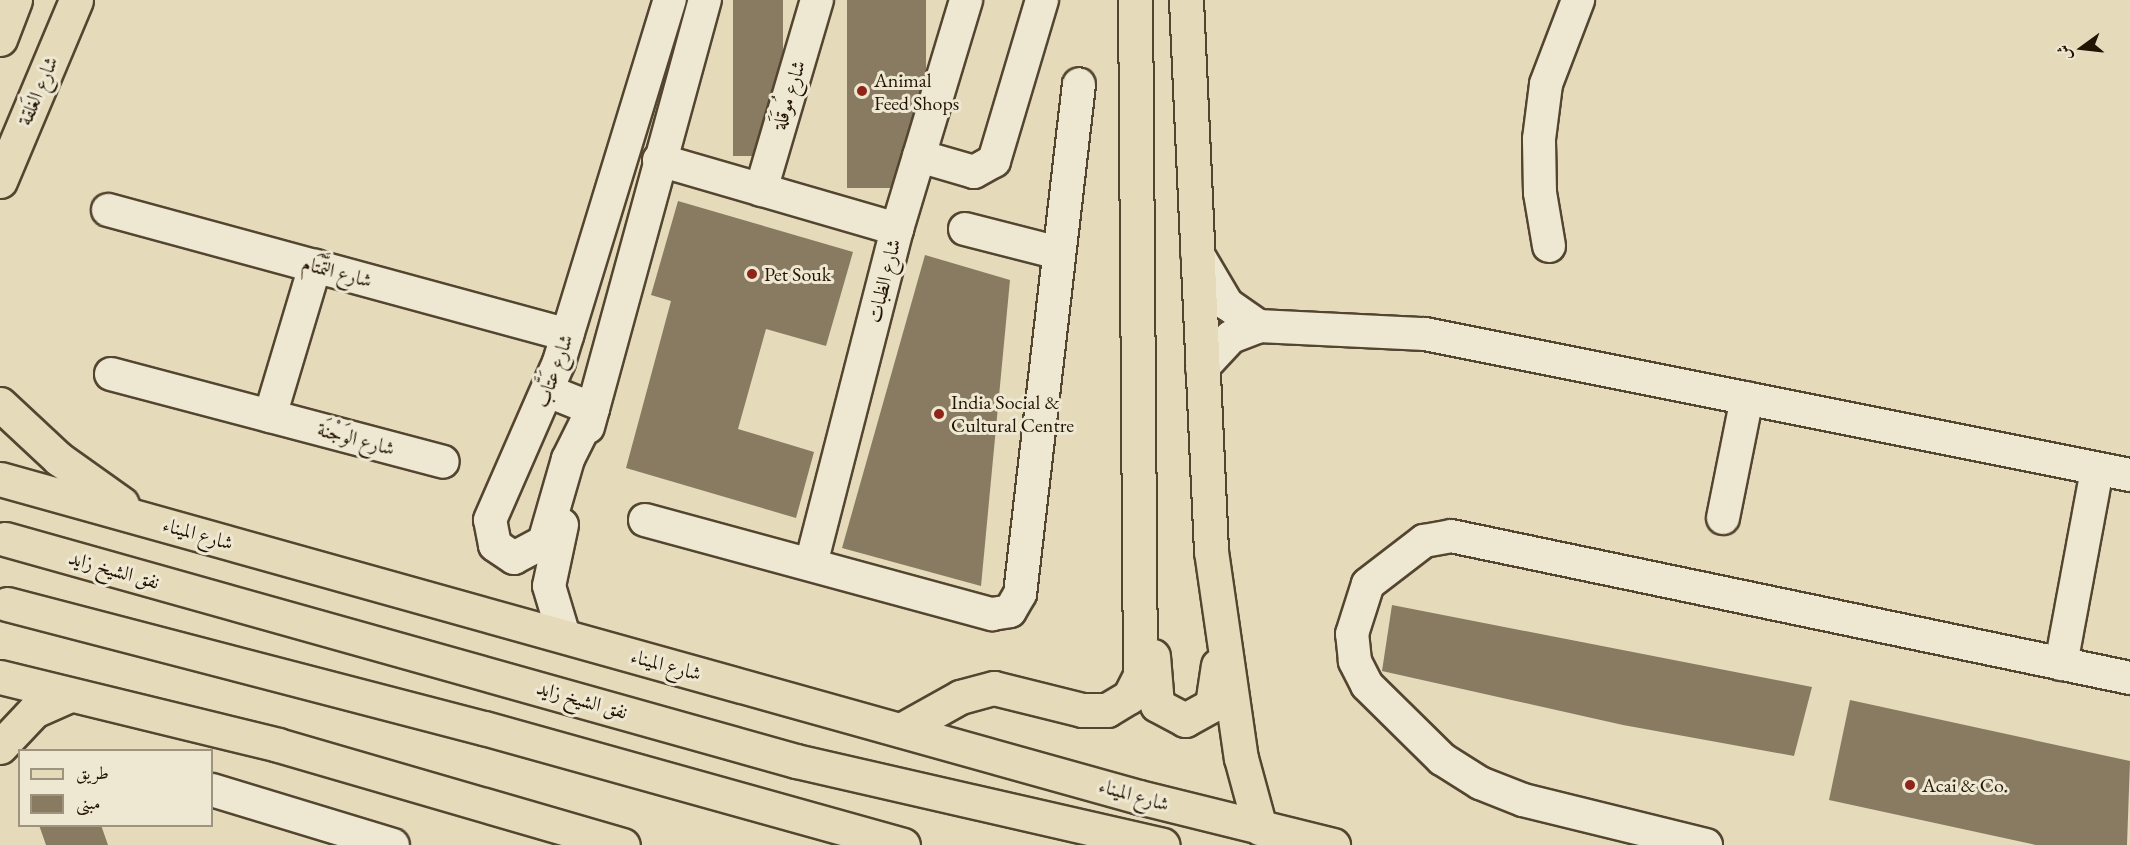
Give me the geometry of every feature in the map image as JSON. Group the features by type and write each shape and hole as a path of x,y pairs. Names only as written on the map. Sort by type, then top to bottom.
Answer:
{"main road":[{"path":"0,39 15,0"},
{"name":"شارع الغَلقة","path":"0,181 76,0"},
{"path":"901,730 982,690 1005,689 1094,712 1119,705 1140,675 1135,0"},
{"path":"1186,0 1205,490 1218,612 1245,774 1260,828"},
{"path":"0,404 81,476 152,521"},
{"name":"شارع الميناء","path":"0,479 901,730 1260,828 1333,845"},
{"name":"نفق الشيخ زايد","path":"5,539 880,783 1163,845"},
{"path":"1141,595 1154,628 1154,698 1177,719 1200,716 1216,698 1218,612"},
{"path":"7,604 484,728 903,845"},
{"path":"0,677 70,696 268,742 623,845"},
{"path":"0,747 34,711 70,696"}],"street":[{"name":"شارع عَتَّاب","path":"593,409 568,459 544,542 532,552 506,555 491,538 490,520 549,391 670,0"},
{"name":"شارع عَتَّاب","path":"564,636 550,600 550,573 659,160 705,0"},
{"name":"شارع مُوقَلَة","path":"761,190 817,0"},
{"name":"شارع الظبات","path":"811,564 897,229 966,0"},
{"path":"919,156 974,172 994,161 1042,0"},
{"path":"1549,246 1540,193 1539,139 1546,84 1578,0"},
{"path":"645,520 992,614 1017,604 1079,84"},
{"path":"659,160 897,229"},
{"name":"شارع التَّمْتَام","path":"108,210 567,335"},
{"path":"965,229 1059,253"},
{"path":"1194,247 1227,304 1259,326"},
{"path":"270,416 315,266"},
{"path":"1202,368 1231,337 1259,326 1425,334 2130,475"},
{"name":"شارع الوَجْنَة","path":"111,374 443,462"},
{"path":"549,391 593,409"},
{"path":"1723,518 1747,398"},
{"path":"2061,664 2097,469"},
{"path":"1706,845 1523,800 1480,783 1443,759 1367,685 1355,661 1352,634 1368,584 1424,541 1451,536 2130,678"},
{"path":"213,790 393,845"}],"building":[{"path":"733,0 783,0 783,156 733,156"},
{"name":"Animal Feed Shops","path":"847,0 926,0 926,188 847,188"},
{"path":"678,201 853,252 826,346 766,329 738,429 814,452 796,518 626,468 671,301 651,295"},
{"name":"India Social & Cultural Centre","path":"925,255 1010,280 981,586 842,548"},
{"path":"1392,605 1812,687 1794,756 1623,725 1382,671"},
{"path":"1850,700 2130,761 2127,845 2036,845 1829,800"},
{"path":"40,827 102,827 108,845 46,845"}],"place":[{"name":"Animal Feed Shops","path":"862,91"},
{"name":"Pet Souk","path":"752,274"},
{"name":"India Social & Cultural Centre","path":"939,414"},
{"name":"Acai & Co.","path":"1910,785"}]}
